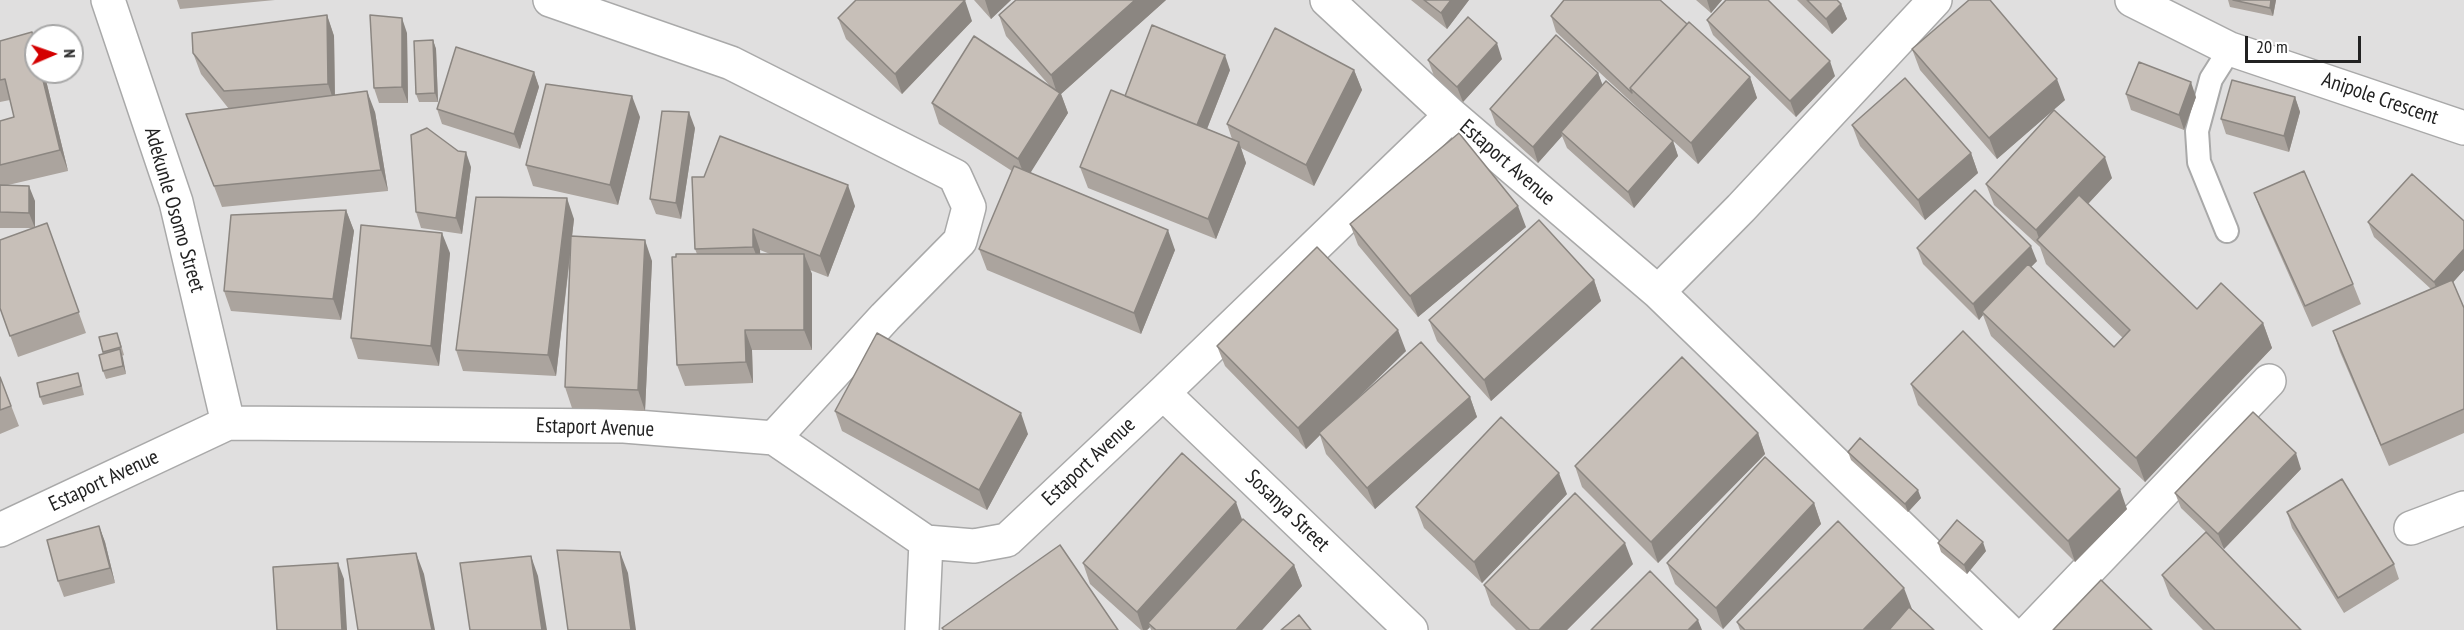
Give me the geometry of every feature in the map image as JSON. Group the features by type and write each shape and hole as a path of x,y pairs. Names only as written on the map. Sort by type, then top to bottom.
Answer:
{"street":[{"name":"Adekunle Osomo Street","path":"108,0 176,202 228,423"},
{"path":"550,0 731,63 955,176 969,207 960,241 885,317 774,438"},
{"path":"1327,0 1451,115"},
{"path":"1658,292 1741,208 1935,0"},
{"name":"Anipole Crescent","path":"2132,0 2170,8 2230,49 2464,128"},
{"name":"Estaport Avenue","path":"0,530 228,423 624,426 774,438 926,542 974,546 1006,540 1163,393 1451,115 1658,292 2007,630"},
{"path":"2031,630 2270,381"},
{"name":"Sosanya Street","path":"1163,393 1411,630"},
{"path":"2411,528 2464,508"},
{"path":"922,630 926,542"}],"lane":[{"path":"2227,231 2199,162 2197,131 2211,78 2230,49"}],"shaded area":[{"path":"0,0 2464,0 2464,630 0,630"}],"building":[{"path":"856,0 965,0 895,74 838,18"},
{"path":"1016,0 1135,0 1051,75 999,15"},
{"path":"1424,0 1451,0 1441,13"},
{"path":"1564,0 1660,0 1687,24 1630,88 1632,93 1551,16"},
{"path":"1726,0 1768,0 1830,61 1790,101 1707,20"},
{"path":"1807,0 1837,0 1841,4 1826,19"},
{"path":"1969,0 1990,0 2057,79 1989,138 1912,49"},
{"path":"2233,0 2271,0 2270,8"},
{"path":"327,15 328,84 224,91 193,53 192,33"},
{"path":"370,15 402,18 402,87 374,88"},
{"path":"1468,17 1497,43 1457,87 1428,60"},
{"path":"1689,22 1750,77 1691,143 1630,88"},
{"path":"1152,25 1225,55 1197,125 1125,96"},
{"path":"1275,28 1354,70 1306,165 1227,124"},
{"path":"24,34 24,84 44,84 60,150 0,165 0,121 14,117 5,79 0,80 0,41"},
{"path":"1556,35 1598,73 1533,147 1490,109"},
{"path":"974,36 1060,93 1018,159 932,103"},
{"path":"433,40 435,93 416,94 414,41"},
{"path":"456,47 534,72 514,134 437,109"},
{"path":"2139,62 2191,82 2179,115 2126,94"},
{"path":"1905,78 1971,153 1918,200 1852,125"},
{"path":"2232,80 2295,97 2284,136 2221,119"},
{"path":"1606,81 1673,141 1628,192 1561,132"},
{"path":"546,84 632,96 610,185 526,165"},
{"path":"1111,90 1239,142 1208,219 1080,167"},
{"path":"367,91 381,170 214,186 186,114"},
{"path":"2054,110 2105,157 2036,230 1986,184"},
{"path":"662,111 689,112 676,203 650,199"},
{"path":"427,128 458,151 466,152 456,218 416,212 411,135"},
{"path":"1459,133 1518,206 1410,296 1350,224"},
{"path":"720,136 848,185 820,256 753,229 753,247 695,249 692,177 704,177"},
{"path":"1014,166 1168,230 1134,313 979,249"},
{"path":"2304,171 2353,284 2305,306 2254,193"},
{"path":"2412,174 2464,221 2464,249 2434,282 2368,222"},
{"path":"0,185 29,186 29,213 0,212"},
{"path":"1975,190 2031,246 1973,304 1917,248"},
{"path":"2079,195 2197,309 2221,283 2263,323 2136,458 1982,312 2028,264 2114,347 2130,330 2037,240"},
{"path":"476,197 567,198 548,355 456,350"},
{"path":"346,210 333,299 224,291 231,215"},
{"path":"1539,220 1594,280 1484,380 1429,320"},
{"path":"47,223 79,312 10,336 0,308 0,240"},
{"path":"361,225 442,233 431,346 351,338"},
{"path":"571,236 645,240 638,390 565,387"},
{"path":"1317,247 1398,330 1298,428 1217,346"},
{"path":"676,254 804,254 804,330 745,330 746,362 677,365 672,257 676,257"},
{"path":"2452,280 2464,308 2464,409 2381,445 2333,331"},
{"path":"1963,331 2120,489 2068,541 1911,384"},
{"path":"117,333 121,347 103,352 99,337"},
{"path":"877,333 1021,413 979,490 835,411"},
{"path":"1421,342 1470,397 1367,488 1319,433"},
{"path":"120,349 123,366 103,371 99,355"},
{"path":"1682,357 1758,433 1651,542 1575,466"},
{"path":"78,373 81,386 40,397 37,383"},
{"path":"0,377 11,406 0,410"},
{"path":"2253,412 2296,453 2218,534 2175,493"},
{"path":"1501,417 1559,473 1474,562 1416,507"},
{"path":"1860,438 1918,490 1905,504 1848,452"},
{"path":"1182,453 1236,502 1137,612 1083,563"},
{"path":"1765,457 1814,503 1716,608 1667,563"},
{"path":"2342,479 2394,564 2338,598 2287,512"},
{"path":"1575,493 1625,543 1539,630 1530,630 1484,585"},
{"path":"1243,519 1294,565 1236,630 1156,630 1148,623"},
{"path":"1957,520 1983,542 1964,565 1938,543"},
{"path":"1838,521 1904,588 1863,630 1745,630 1737,622"},
{"path":"99,526 110,568 58,581 47,540"},
{"path":"2206,532 2301,630 2215,630 2162,575"},
{"path":"1060,545 1118,630 944,630 942,628"},
{"path":"557,550 620,552 631,630 568,630"},
{"path":"416,553 432,630 358,630 347,559"},
{"path":"531,556 542,630 470,630 460,563"},
{"path":"338,563 342,630 277,630 273,567"},
{"path":"1650,571 1698,620 1688,630 1591,630"},
{"path":"2101,580 2152,630 2053,630"},
{"path":"1909,607 1934,630 1889,630"},
{"path":"1299,615 1311,630 1281,630"}]}
